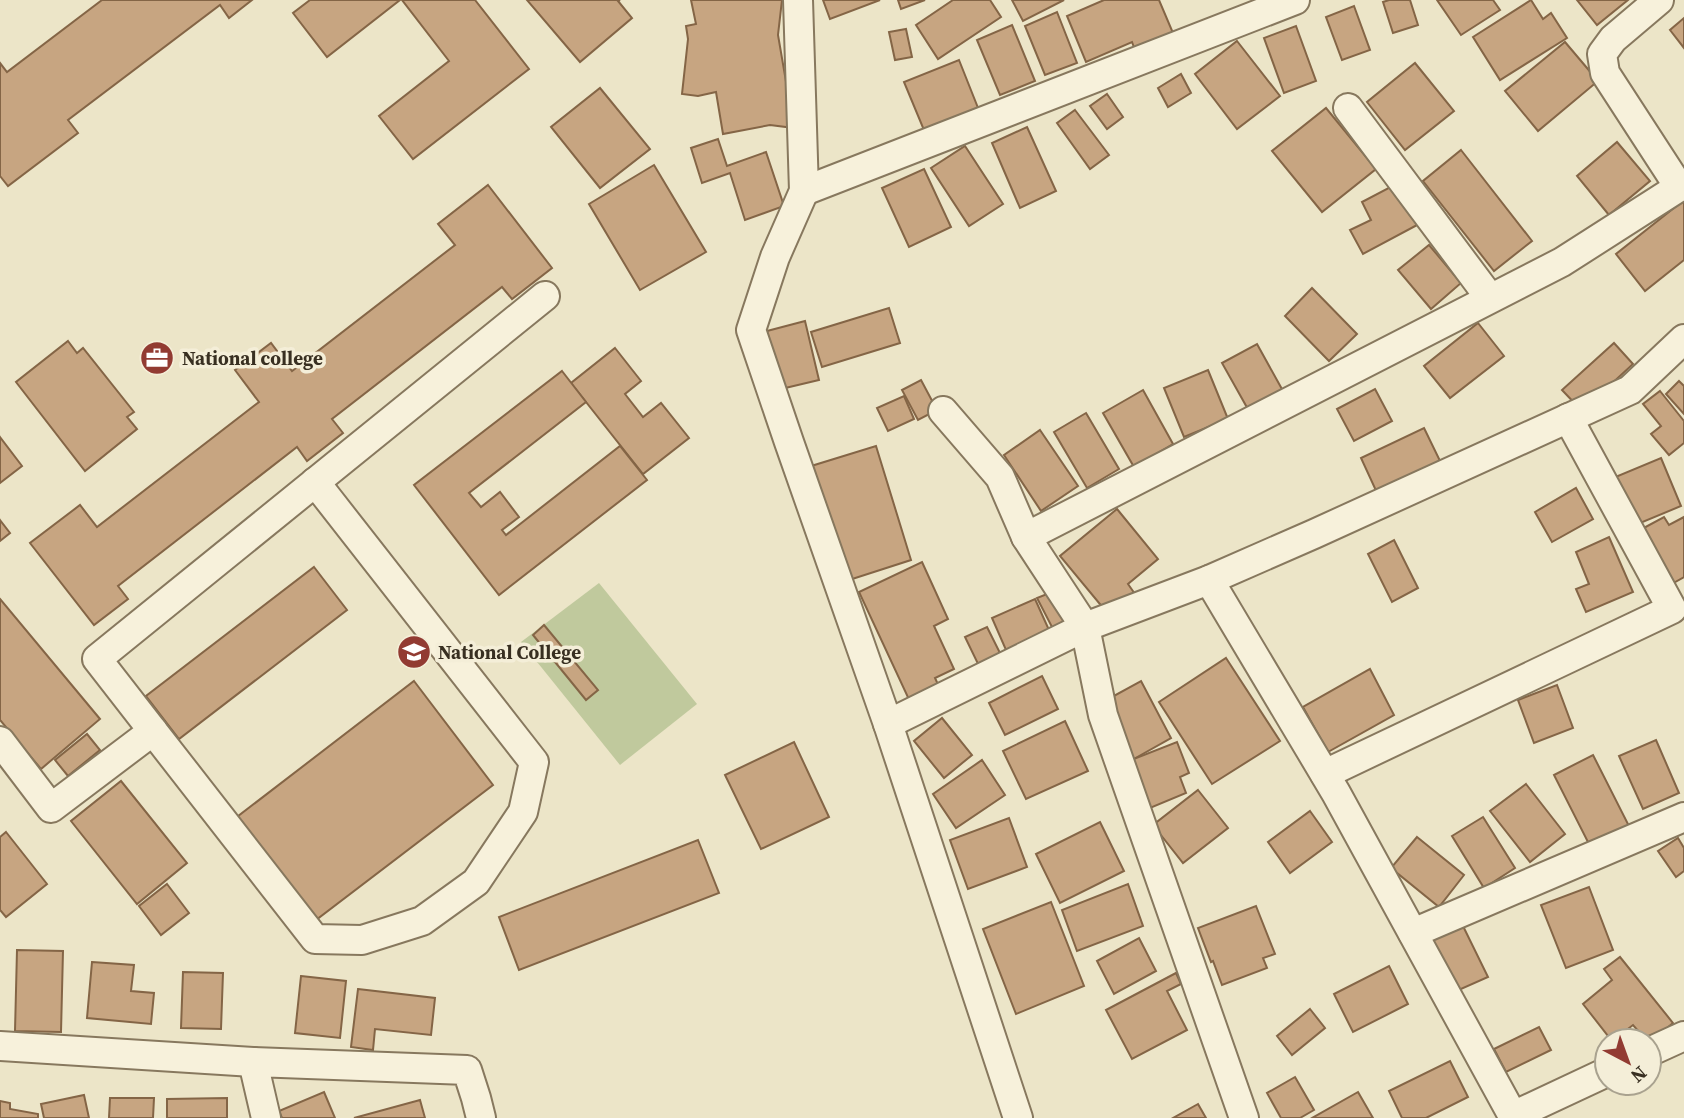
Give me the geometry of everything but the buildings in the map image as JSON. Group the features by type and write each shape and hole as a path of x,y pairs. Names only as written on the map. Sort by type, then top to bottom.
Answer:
{"street":[{"path":"798,0 804,191 775,257 751,330 888,724 1018,1118"},
{"path":"804,191 1237,10 1295,0"},
{"path":"1026,537 1562,262 1682,186 1605,73 1602,54 1613,38 1659,0"},
{"path":"1348,108 1490,298"},
{"path":"315,482 534,762 523,812 476,882 422,921 362,940 315,939 97,659 315,482 545,296"},
{"path":"888,724 1085,627 1209,580 1630,390 1684,339"},
{"path":"943,411 1000,477 1026,537 1085,627 1102,715 1244,1118"},
{"path":"1325,774 1672,609 1568,418"},
{"path":"1209,580 1325,774 1513,1117 1593,1079"},
{"path":"0,741 51,808 153,731"},
{"path":"1413,933 1684,817"},
{"path":"1663,1046 1684,1036"},
{"path":"0,1046 253,1062 467,1070 481,1118"},
{"path":"253,1062 266,1118"}],"green space":[{"path":"599,583 697,704 620,765 521,642"}],"place":[{"name":"National college","path":"157,358"},
{"name":"National College","path":"414,652"}]}
